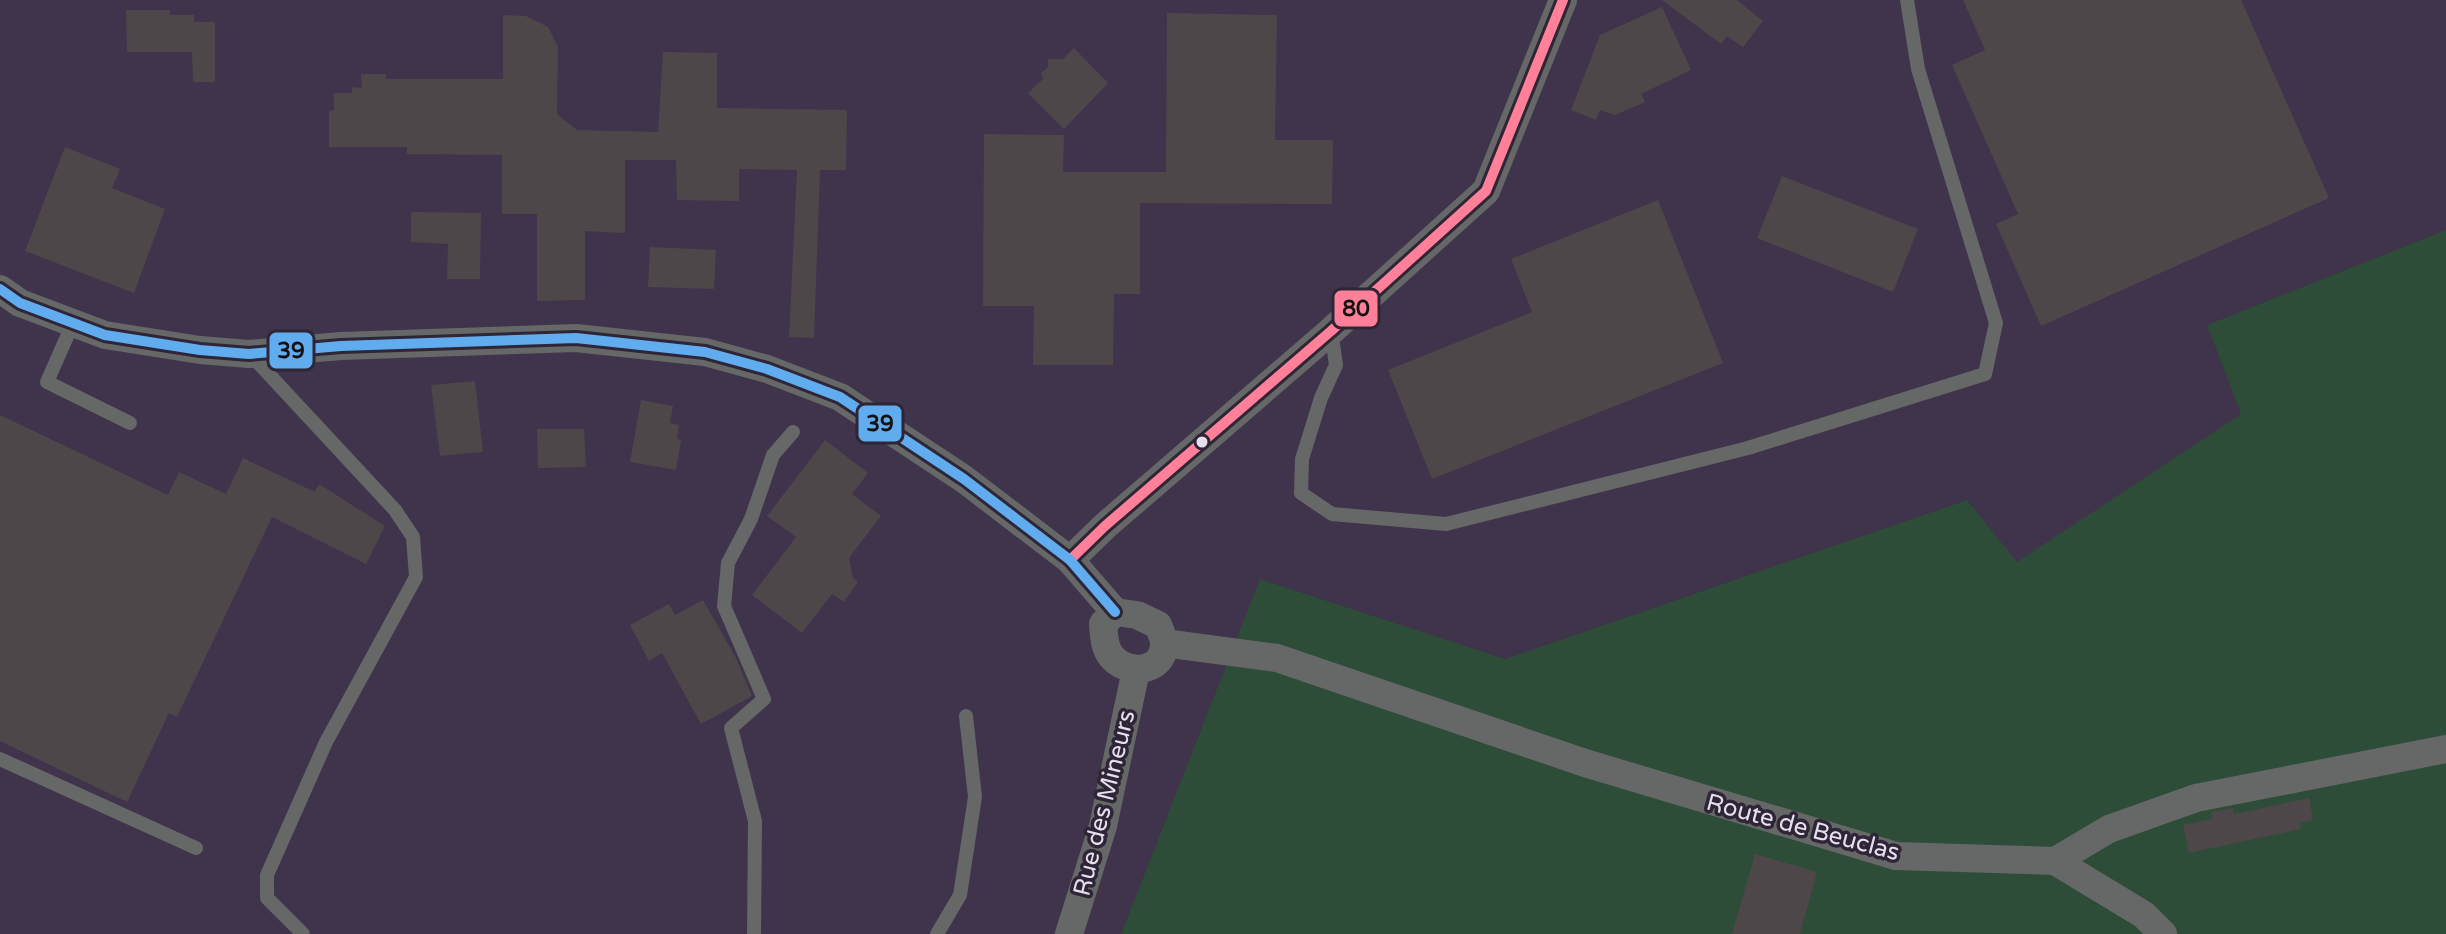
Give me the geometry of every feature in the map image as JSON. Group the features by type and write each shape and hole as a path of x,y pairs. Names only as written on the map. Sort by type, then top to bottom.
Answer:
{"street":[{"path":"1070,560 1486,191 1563,0"},
{"path":"0,289 20,303 105,335 200,350 249,354 341,346 576,338 705,352 767,369 840,397 964,479 1070,560 1115,612 1137,615 1158,625 1164,643 1160,658 1148,668 1136,670 1123,667 1109,654 1103,624 1115,612"},
{"name":"Route de Beuclas","path":"1164,643 1277,658 1585,763 1896,856 2055,861"},
{"name":"Rue des Mineurs","path":"1069,934 1103,826 1136,670"},
{"path":"2163,934 2144,915 2055,861 2109,829 2196,798 2446,749"}],"lane":[{"path":"1331,331 1336,365 1321,398 1302,459 1301,493 1332,514 1446,524 1748,448 1985,374 1996,323 1918,69 1907,0"},
{"path":"73,323 47,382 130,423"},
{"path":"249,354 395,510 413,537 416,577 326,742 267,875 267,898 303,934"},
{"path":"754,934 755,821 731,728 764,699 724,606 728,563 751,519 773,455 793,432"},
{"path":"937,934 960,895 975,797 966,716"},
{"path":"0,759 196,848"}],"shaded area":[{"path":"0,0 2446,0 2446,230 2207,325 2241,414 2017,563 1967,500 1505,659 1260,579 1121,934 0,934"}],"green space":[{"path":"2446,230 2446,934 1121,934 1260,579 1505,659 1967,500 2017,562 2241,414 2207,325"}],"building":[{"path":"1662,0 1737,0 1763,21 1743,47 1727,36 1721,44"},
{"path":"1963,0 2241,0 2329,198 2041,326 1996,224 2018,214 1952,65 1985,50"},
{"path":"1662,7 1691,70 1641,94 1645,102 1615,115 1600,110 1596,120 1571,110 1600,35"},
{"path":"126,10 170,10 170,15 194,15 194,22 215,22 215,82 193,82 192,52 127,52"},
{"path":"1167,13 1277,15 1275,140 1333,140 1332,204 1140,203 1140,294 1114,294 1113,365 1033,365 1034,306 983,306 984,134 1064,135 1063,172 1166,172"},
{"path":"503,15 526,16 548,27 558,47 557,114 577,130 658,132 663,52 717,53 717,108 847,110 846,170 820,170 814,338 789,337 797,170 739,169 739,201 677,200 676,160 625,160 625,233 585,231 585,300 537,301 537,214 502,214 502,155 407,154 407,147 329,147 329,111 334,110 334,93 352,93 352,87 362,88 361,74 386,74 386,79 503,79"},
{"path":"1074,48 1108,83 1064,129 1028,93 1043,79 1041,73 1048,67 1048,59 1063,59"},
{"path":"65,147 120,169 112,188 165,209 134,293 25,251"},
{"path":"1782,176 1918,229 1893,292 1757,238"},
{"path":"1658,200 1723,363 1432,479 1388,370 1532,312 1511,259"},
{"path":"411,212 481,213 480,279 447,279 448,244 411,242"},
{"path":"650,247 716,250 714,289 648,287"},
{"path":"475,381 483,452 440,456 431,385"},
{"path":"641,400 673,406 670,423 679,425 677,439 681,440 676,470 630,462"},
{"path":"0,415 168,495 179,472 226,494 243,458 315,492 319,484 385,526 366,564 272,517 177,717 169,713 127,802 0,741"},
{"path":"537,429 584,429 586,467 538,468"},
{"path":"825,440 868,473 852,494 881,516 849,558 853,578 858,582 844,602 832,594 802,633 752,595 796,537 767,516"},
{"path":"703,600 736,658 752,696 701,724 662,653 649,661 630,625 669,604 675,615"},
{"path":"2309,798 2313,820 2300,823 2301,829 2189,853 2183,825 2212,819 2211,812 2233,808 2234,814"},
{"path":"1755,854 1817,872 1800,934 1732,934"}],"transit line":[{"name":"80","path":"1070,560 1486,191 1563,0"},
{"name":"39","path":"0,289 20,303 105,335 200,350 249,354 341,346 576,338 705,352 767,369 840,397 964,479 1070,560 1115,612"}]}
